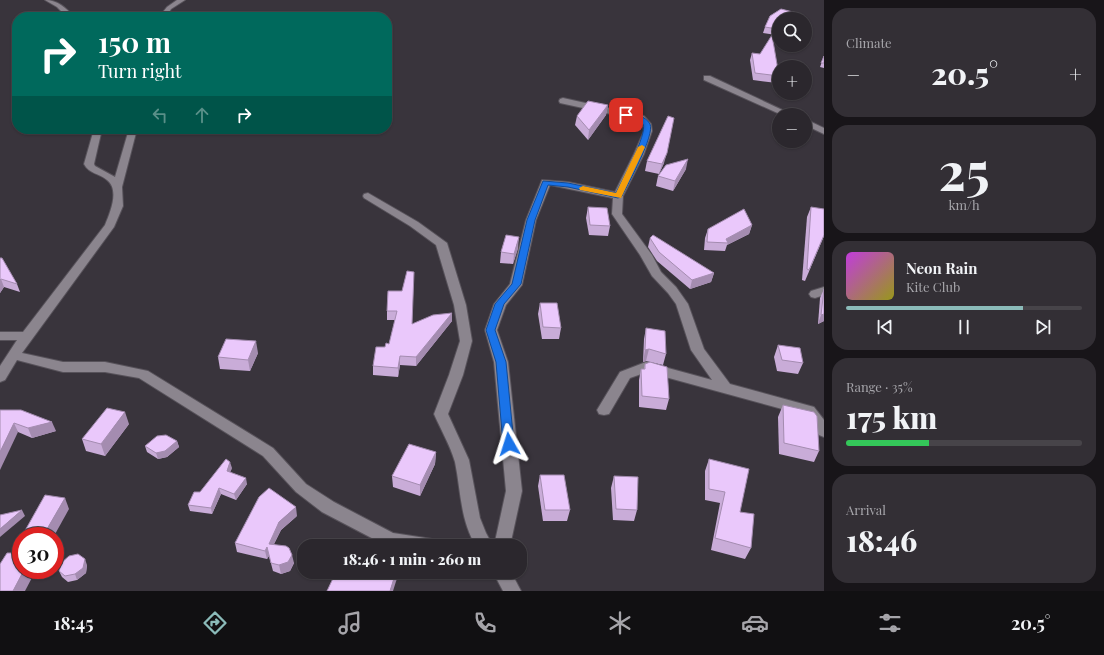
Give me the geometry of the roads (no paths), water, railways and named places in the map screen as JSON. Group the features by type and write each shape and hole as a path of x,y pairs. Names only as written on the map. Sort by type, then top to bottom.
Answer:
{"street":[{"path":"47,0 65,12"},
{"path":"166,12 169,8 182,0"},
{"path":"707,78 773,108"},
{"path":"564,101 641,118 646,124 648,131 639,154 618,196 617,214 646,255 656,274 672,290 678,300 698,350 725,388"},
{"path":"812,125 824,131"},
{"path":"97,134 89,164 92,168 111,178 117,187"},
{"path":"0,377 27,336 110,225 118,206 117,187 132,134"},
{"path":"504,539 514,491 501,362 490,330 500,304 516,284 531,220 546,182 568,185 618,196"},
{"path":"368,196 440,243 460,305 466,341 456,376 441,414 463,464 469,506 480,539"},
{"path":"0,336 27,336"},
{"path":"14,354 63,367 105,367 143,374 268,452 301,488 328,507 388,539"},
{"path":"604,410 625,375 646,367 809,411 824,431"},
{"path":"506,579 512,591"}]}
